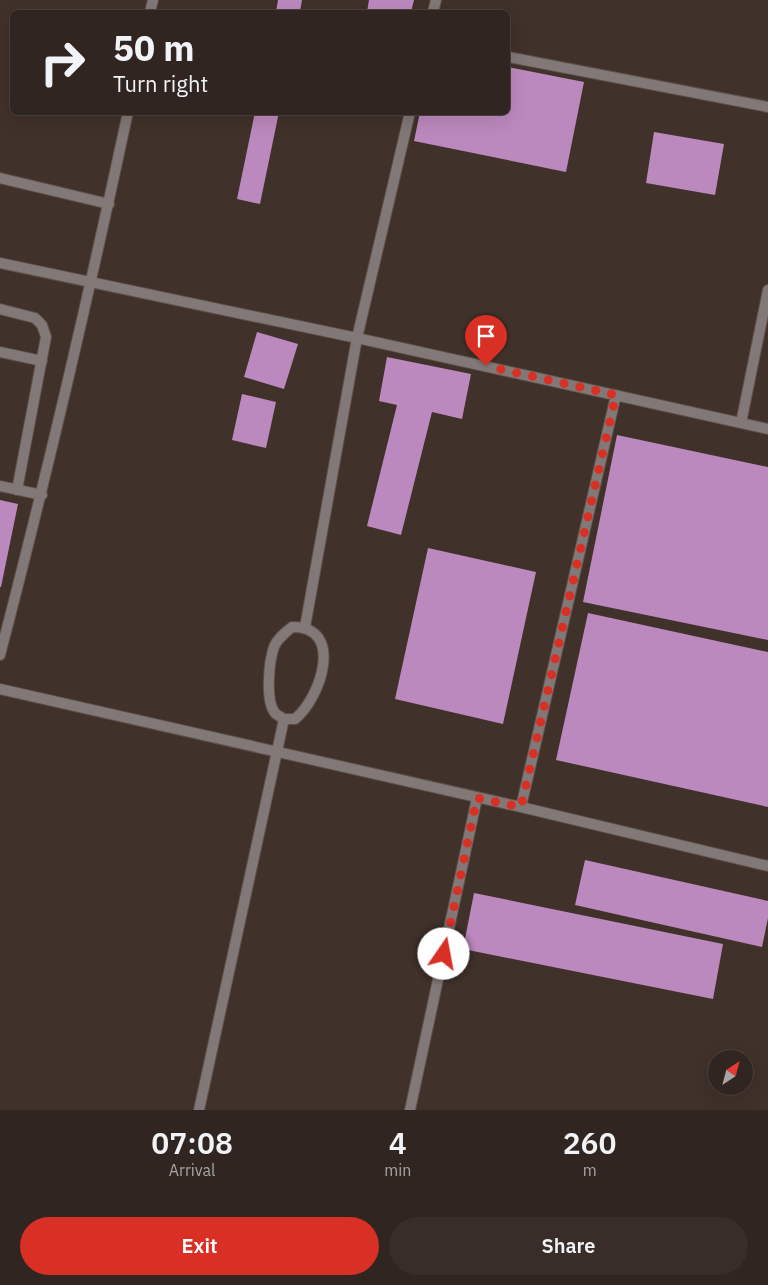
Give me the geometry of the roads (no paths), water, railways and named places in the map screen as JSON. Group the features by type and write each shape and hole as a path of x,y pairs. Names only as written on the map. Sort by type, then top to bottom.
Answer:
{"lane":[{"path":"510,57 768,107"},
{"path":"0,655 42,495 92,282 127,115"},
{"path":"304,627 357,338 409,115"},
{"path":"0,178 109,204"},
{"path":"0,263 357,338 768,429"},
{"path":"740,423 768,290"},
{"path":"0,309 35,318 42,324 46,337 17,490"},
{"path":"0,352 42,361"},
{"path":"521,807 616,395"},
{"path":"0,486 42,495"},
{"path":"292,627 304,627 316,634 323,645 323,664 310,704 295,719 284,719 275,713 271,707 269,696 274,647 281,636 292,627"},
{"path":"0,689 521,807 768,866"},
{"path":"199,1110 284,719"},
{"path":"410,1110 477,798"}]}
